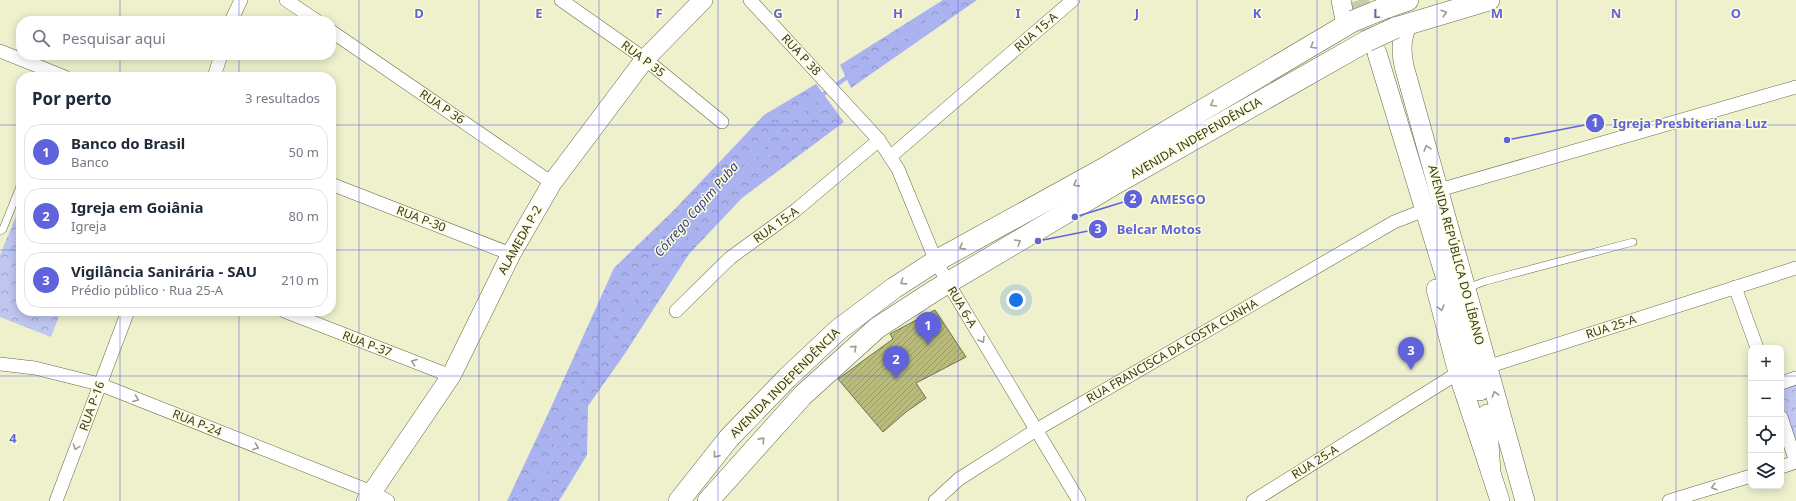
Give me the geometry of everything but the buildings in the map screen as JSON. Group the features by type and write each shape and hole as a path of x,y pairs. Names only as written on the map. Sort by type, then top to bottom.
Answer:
{"main road":[{"name":"AVENIDA INDEPENDÊNCIA","path":"679,501 729,438 787,378 838,330 894,288 936,261 1366,48 1401,26 1489,0"},
{"name":"AVENIDA INDEPENDÊNCIA","path":"708,501 808,390 877,328 1108,177 1350,23 1393,3"}],"street":[{"path":"234,16 241,0"},
{"path":"286,0 310,16"},
{"name":"RUA P 35","path":"561,0 645,59 722,122"},
{"name":"ALAMEDA P-2","path":"369,497 451,376 511,254 552,183 645,59 703,0"},
{"name":"RUA P 38","path":"750,0 851,111"},
{"name":"RUA 15-A","path":"890,158 1073,0"},
{"path":"1341,0 1350,23"},
{"name":"AVENIDA REPÚBLICA DO LÍBANO","path":"1401,26 1403,36 1401,49 1404,66 1523,493"},
{"name":"RUA P 36","path":"336,34 552,183"},
{"name":"AVENIDA REPÚBLICA DO LÍBANO","path":"1366,48 1364,57 1372,67 1416,213 1458,373 1500,501"},
{"name":"AVENIDA REPÚBLICA DO LÍBANO","path":"1366,48 1487,414 1523,493"},
{"path":"0,51 16,57"},
{"path":"22,60 52,72"},
{"path":"216,72 219,60"},
{"path":"1439,190 1796,87"},
{"name":"RUA 6-A","path":"851,111 879,140 898,169 936,261 1079,501"},
{"name":"RUA 15-A","path":"676,311 730,258 796,210 879,140"},
{"name":"RUA P-30","path":"336,186 511,254"},
{"name":"RUA FRANCISCA DA COSTA CUNHA","path":"935,501 959,479 1036,430 1394,222 1416,213"},
{"name":"RUA 25-A","path":"1487,367 1796,268"},
{"path":"1734,287 1756,345"},
{"name":"RUA P-16","path":"56,501 126,316"},
{"name":"RUA P-37","path":"297,316 451,376"},
{"name":"RUA P-24","path":"0,364 35,368 99,384 369,497 388,501"},
{"name":"RUA 25-A","path":"1253,501 1458,373"},
{"path":"1784,382 1796,378"},
{"name":"AVENIDA REPÚBLICA DO LÍBANO","path":"1487,414 1491,473"},
{"path":"1784,426 1796,462 1784,466"},
{"path":"1669,501 1748,477"}],"lane":[{"path":"0,231 16,196"},
{"path":"1467,288 1486,281 1634,242"}],"green space":[{"path":"943,0 977,0 851,88 840,65"},
{"path":"816,84 844,122 742,198 689,254 624,355 588,406 587,455 559,501 507,501 614,268 673,211 764,115"},
{"path":"16,216 16,316 59,316 51,337 0,317 0,255"},
{"path":"1796,384 1796,449 1784,410 1784,387"}],"waterway":[{"name":"Córrego Capim Puba","path":"523,501 544,473 568,416 636,293 773,135 818,98 888,48 963,0"}],"tunnel":[{"path":"1359,0 1377,53"}],"place":[{"name":"Igreja Presbiteriana Luz","path":"1507,140"},
{"name":"AMESGO","path":"1075,217"},
{"name":"Belcar Motos","path":"1038,241"},
{"name":"Banco do Brasil","path":"928,345"},
{"name":"Vigilância Sanirária - SAU","path":"1411,370"},
{"name":"Igreja em Goiânia","path":"896,379"}]}
